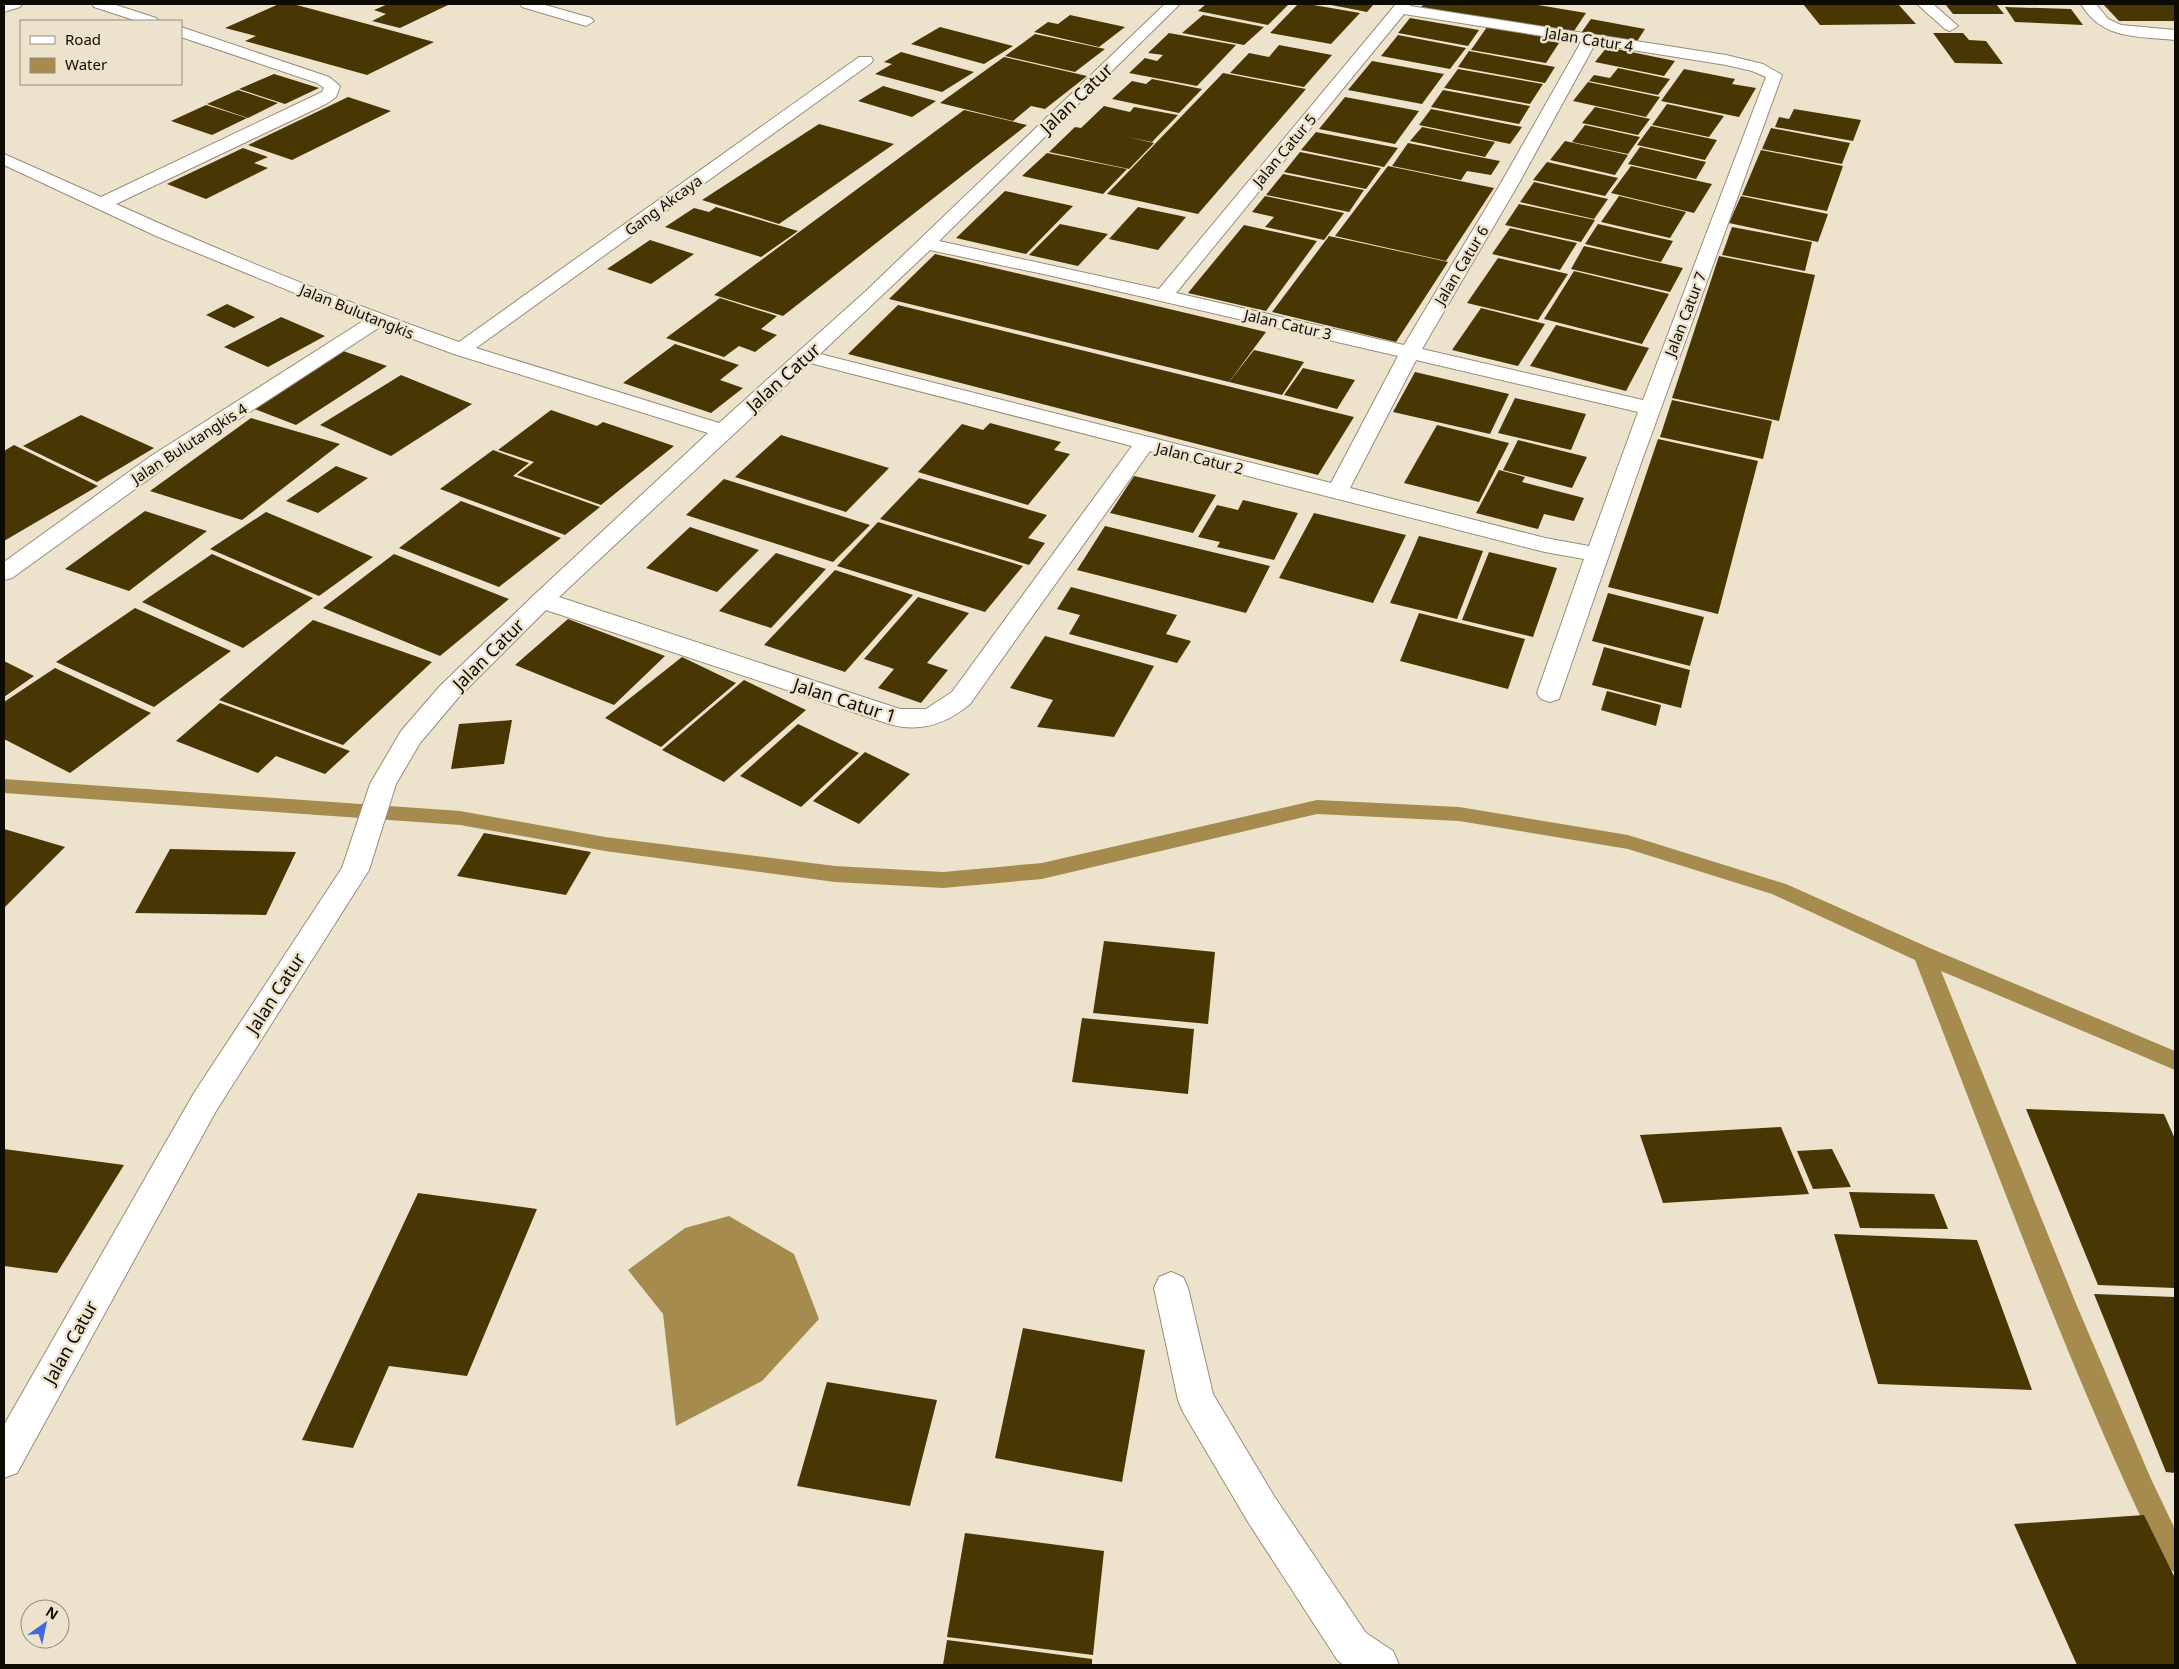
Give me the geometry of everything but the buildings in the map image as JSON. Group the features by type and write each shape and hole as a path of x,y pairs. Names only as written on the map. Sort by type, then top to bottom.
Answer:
{"street":[{"path":"4,8 15,4"},
{"path":"99,4 148,20"},
{"path":"527,4 586,21"},
{"name":"Jalan Catur","path":"4,1460 205,1102 355,870 383,784 410,737 449,692 542,600 927,244 1173,4"},
{"path":"1924,4 1950,26"},
{"path":"2088,4 2103,22 2118,29 2175,35"},
{"name":"Jalan Catur 4","path":"1403,6 1590,40 1743,63 1774,75"},
{"name":"Jalan Catur 5","path":"1163,296 1403,6"},
{"path":"100,204 320,101 330,94 332,86 322,80 182,32"},
{"name":"Jalan Catur 6","path":"1337,493 1410,352 1510,183 1590,40"},
{"name":"Gang Akcaya","path":"460,350 865,60"},
{"name":"Jalan Catur 7","path":"1550,693 1596,554 1649,408 1774,82 1774,75"},
{"name":"Jalan Bulutangkis","path":"4,159 162,232 378,320 460,350 723,431"},
{"name":"Jalan Catur 3","path":"927,244 1410,352 1649,408"},
{"name":"Jalan Bulutangkis 4","path":"4,573 159,461 378,320"},
{"name":"Jalan Catur 2","path":"805,356 1544,545 1596,554"},
{"name":"Jalan Catur 1","path":"542,600 898,718 926,720 948,710 961,698 1144,444"},
{"path":"1171,1288 1196,1400 1261,1509 1352,1647 1379,1665"}],"water":[{"path":"729,1216 794,1254 819,1319 762,1381 676,1426 663,1314 628,1270 685,1228"}],"waterway":[{"path":"4,786 460,818 605,844 835,874 943,880 1042,871 1317,807 1459,814 1628,842 1779,889 1924,955"},
{"path":"1924,955 2175,1061"},
{"path":"1924,955 2064,1306 2141,1489 2175,1558"}]}
